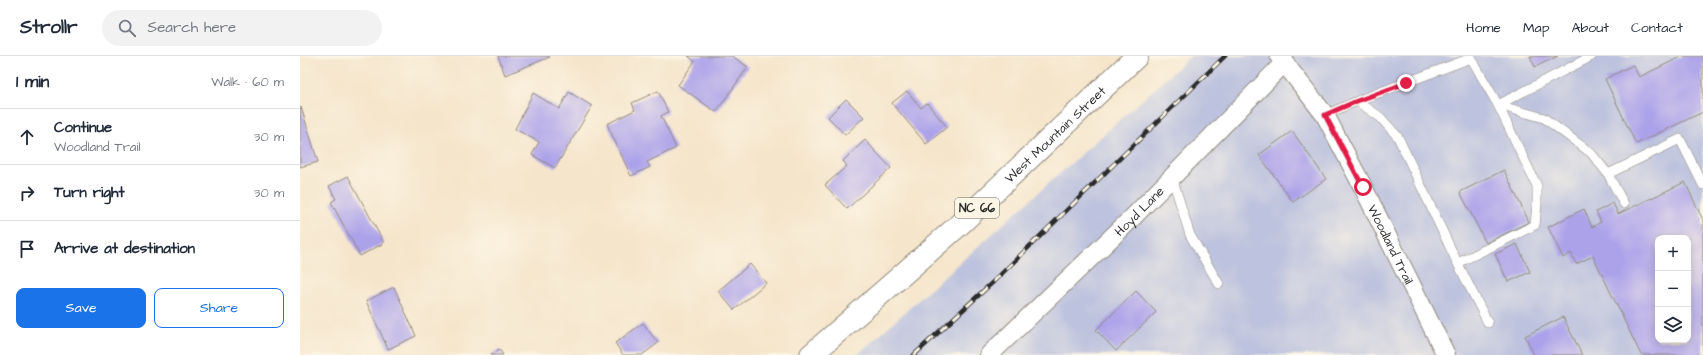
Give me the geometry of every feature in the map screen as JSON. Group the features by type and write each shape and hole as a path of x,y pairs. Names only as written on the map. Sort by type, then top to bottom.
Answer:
{"main road":[{"name":"West Mountain Street","path":"811,355 959,225 1137,56"}],"street":[{"name":"Woodland Trail","path":"1282,59 1325,115 1363,187 1446,355"},
{"name":"Hoyd Lane","path":"989,355 1043,305 1172,177 1282,59"}],"lane":[{"path":"1498,105 1592,56"},
{"path":"1325,115 1471,57 1498,105 1537,186 1537,204 1535,225 1458,263"},
{"path":"1357,101 1380,117 1398,137 1488,323"},
{"path":"1498,105 1544,118 1591,153 1608,174 1624,204"},
{"path":"1608,174 1680,139 1703,185"},
{"path":"1172,177 1190,235 1219,284"}],"shaded area":[{"path":"1191,56 1703,56 1703,355 857,355"}],"building":[{"path":"498,56 549,56 550,57 505,75"},
{"path":"688,56 732,56 748,67 716,112 678,85 695,61"},
{"path":"1530,56 1558,56 1535,67"},
{"path":"1683,56 1703,56 1703,112 1636,144 1605,79 1633,65 1639,77"},
{"path":"658,91 668,112 661,116 676,148 647,162 650,167 631,176 607,124 635,110 632,103"},
{"path":"907,91 921,108 927,103 947,127 926,144 892,103"},
{"path":"569,92 592,106 555,168 532,155 539,142 515,129 533,93 559,109"},
{"path":"846,99 864,117 845,135 828,117"},
{"path":"301,107 318,162 300,167 300,108"},
{"path":"1292,131 1326,179 1293,202 1259,155"},
{"path":"865,140 891,168 847,209 825,185 847,166 843,161"},
{"path":"1504,170 1529,222 1486,243 1460,192"},
{"path":"348,176 384,243 360,256 331,202 336,199 329,186"},
{"path":"1685,182 1703,220 1703,355 1641,355 1593,256 1576,264 1571,253 1563,258 1548,227 1584,209 1592,227 1601,222 1596,212 1613,203 1618,214"},
{"path":"1517,244 1530,272 1508,282 1495,254"},
{"path":"750,264 766,283 734,310 718,291"},
{"path":"394,287 416,336 388,349 366,301"},
{"path":"1136,291 1156,312 1116,351 1096,330"},
{"path":"1563,317 1582,355 1534,355 1525,336"},
{"path":"643,323 658,343 642,355 623,355 615,343"},
{"path":"499,349 503,355 491,355"}],"railway":[{"path":"914,355 994,281 1225,56"}],"route":[{"path":"1363,187 1325,115 1357,101 1406,83"}]}
